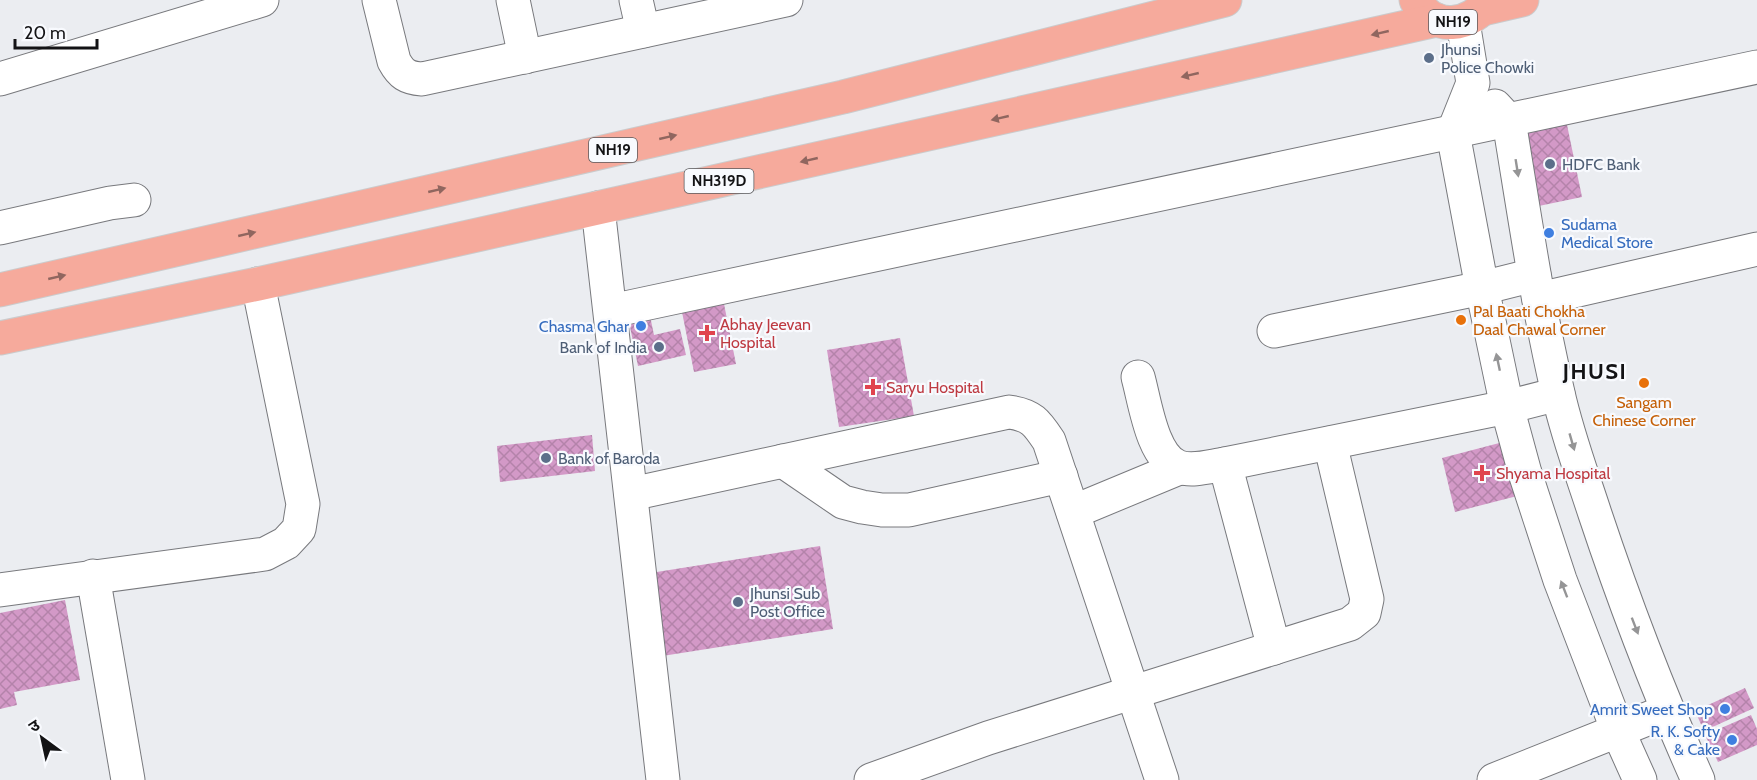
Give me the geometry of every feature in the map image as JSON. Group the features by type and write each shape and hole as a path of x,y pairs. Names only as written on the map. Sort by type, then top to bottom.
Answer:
{"highway":[{"name":"NH19","path":"0,290 832,99 1224,0"},
{"name":"NH319D","path":"0,338 258,284 598,208 1458,10 1522,0"}],"street":[{"path":"0,78 262,0"},
{"path":"379,0 398,70 408,78 422,79 525,57 640,16 786,0"},
{"path":"513,0 525,57"},
{"path":"1458,10 1473,83 1509,121 1558,394 1576,457 1611,562 1667,711 1698,780"},
{"path":"610,311 1757,67"},
{"path":"1473,83 1453,133 1507,407 1525,473 1560,580 1618,731 1640,780"},
{"path":"0,228 110,203 134,200"},
{"path":"598,208 663,780"},
{"path":"1274,331 1482,288 1537,287 1757,249"},
{"path":"0,590 265,554 286,543 299,529 303,504 258,284"},
{"path":"1138,377 1157,447 1168,461 1179,468"},
{"path":"1072,512 1179,468 1195,469 1225,464 1507,407 1558,394"},
{"path":"631,494 1009,412 1024,414 1038,424 1049,441 1162,780"},
{"path":"871,780 988,738 1350,624 1364,613 1367,599 1330,443"},
{"path":"783,461 843,502 882,510 909,510 1061,476"},
{"path":"1225,464 1274,648"},
{"path":"93,576 128,780"},
{"path":"1494,780 1667,711"}],"building":[{"name":"HDFC Bank","path":"1566,120 1582,197 1534,207 1518,130"},
{"path":"722,294 736,364 694,372 680,302"},
{"name":"Bank of India","path":"649,311 654,335 680,329 686,355 638,366 628,317"},
{"path":"900,338 914,416 839,427 827,350"},
{"name":"Bank of Baroda","path":"592,435 595,471 500,482 497,446"},
{"path":"1507,441 1521,495 1455,512 1442,458"},
{"name":"Jhunsi Sub Post Office","path":"820,546 833,629 656,657 644,574"},
{"path":"65,600 80,680 14,692 17,705 0,709 0,613"},
{"name":"Amrit Sweet Shop","path":"1745,688 1754,708 1704,731 1695,711"},
{"name":"R. K. Softy & Cake","path":"1751,715 1757,729 1757,745 1718,762 1705,735"}],"place":[{"name":"Jhunsi Police Chowki","path":"1429,58"},
{"name":"HDFC Bank","path":"1550,164"},
{"name":"Sudama Medical Store","path":"1549,233"},
{"name":"Pal Baati Chokha Daal Chawal Corner","path":"1461,320"},
{"name":"Chasma Ghar","path":"641,326"},
{"name":"Abhay Jeevan Hospital","path":"707,333"},
{"name":"Bank of India","path":"659,347"},
{"name":"Sangam Chinese Corner","path":"1644,383"},
{"name":"Saryu Hospital","path":"873,387"},
{"name":"Bank of Baroda","path":"546,458"},
{"name":"Shyama Hospital","path":"1482,473"},
{"name":"Jhunsi Sub Post Office","path":"738,602"},
{"name":"Amrit Sweet Shop","path":"1725,709"},
{"name":"R. K. Softy & Cake","path":"1732,740"}],"district":[{"name":"JHUSI","path":"1595,371"}]}
